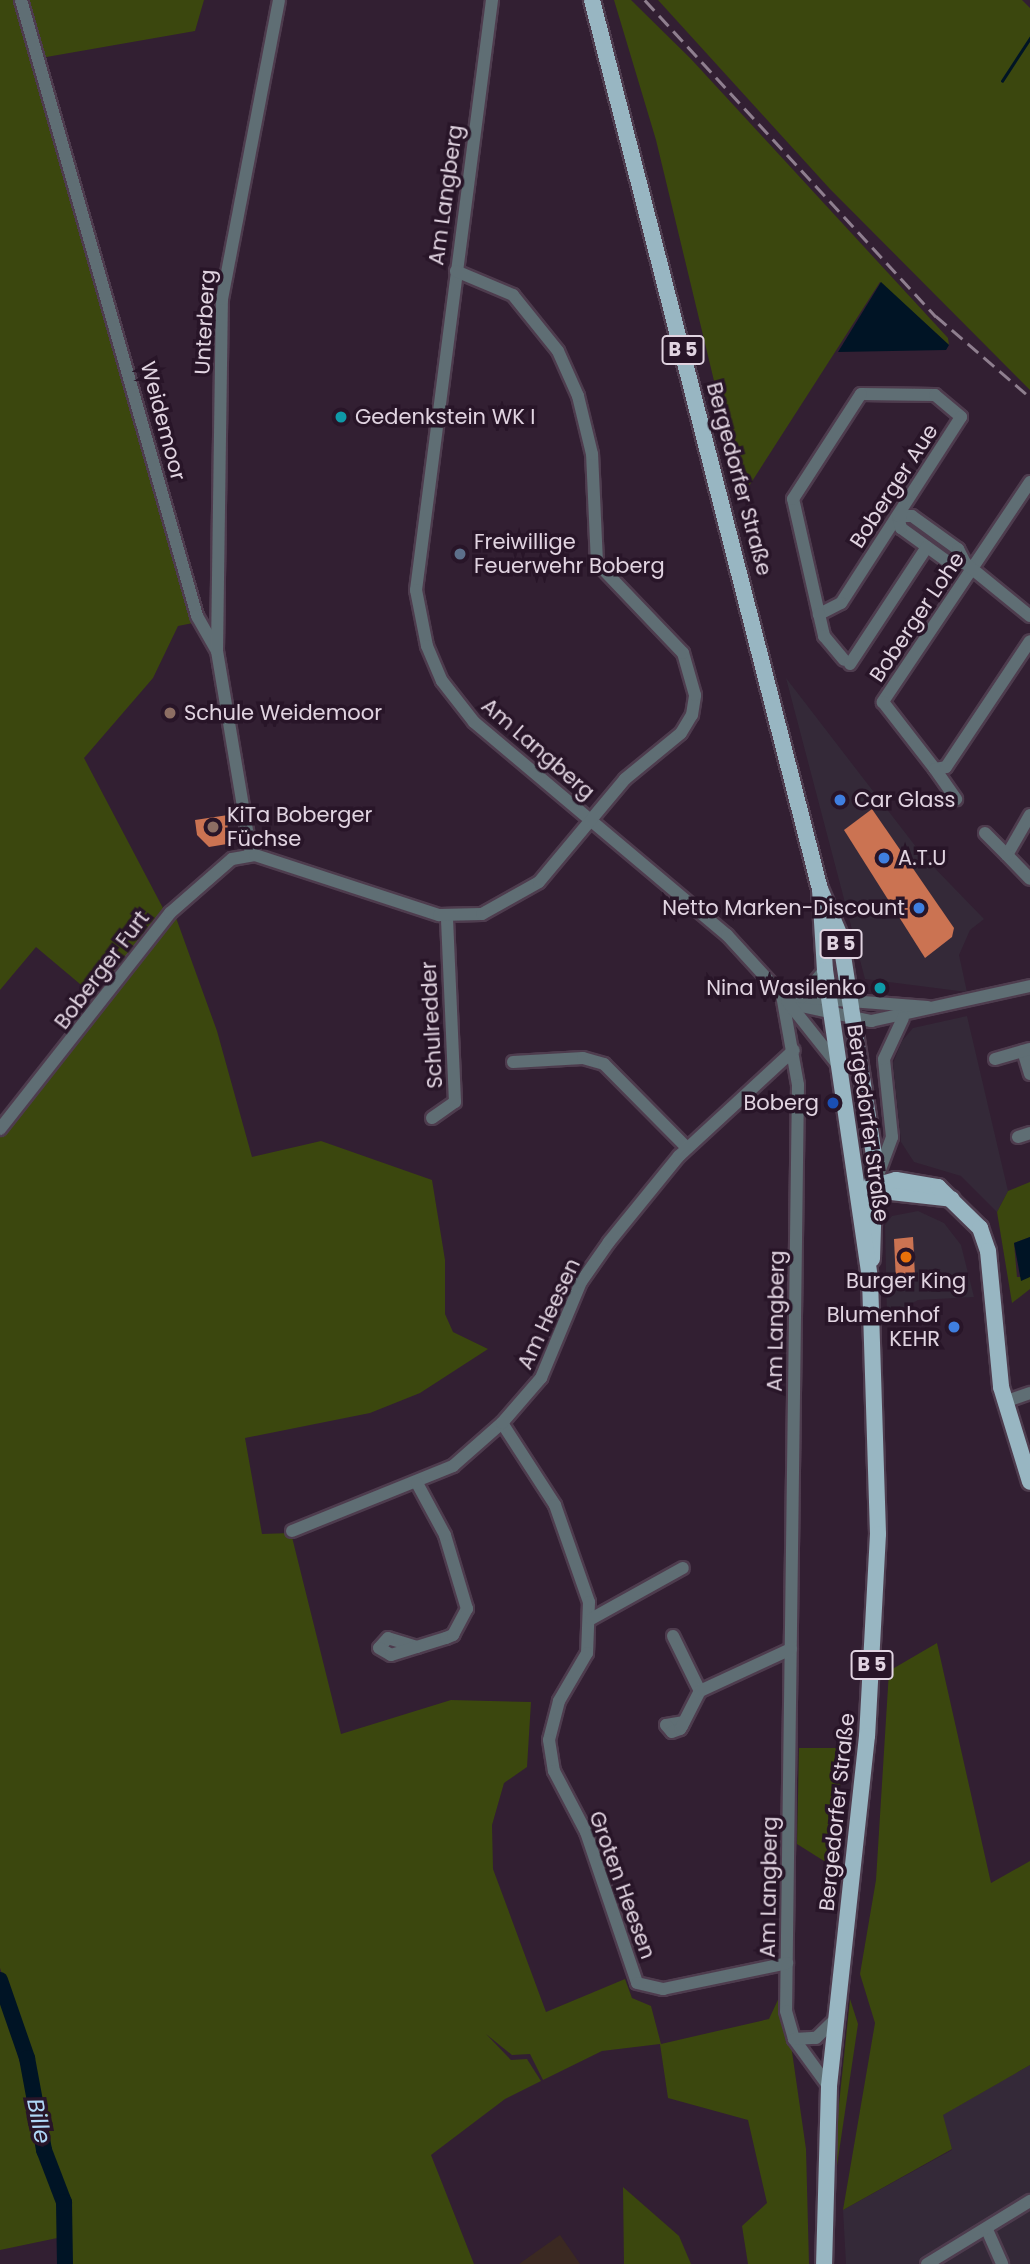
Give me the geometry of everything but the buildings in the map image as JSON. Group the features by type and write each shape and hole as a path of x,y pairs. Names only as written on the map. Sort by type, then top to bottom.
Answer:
{"main road":[{"name":"Bergedorfer Straße","path":"592,0 820,889 840,936 875,1184 870,1279 875,1602 829,2087 824,2264"},
{"name":"Bergedorfer Straße","path":"820,889 825,970 870,1279"},
{"path":"855,1166 875,1184 891,1192 961,1205 986,1242 1004,1402 1030,1482"},
{"path":"858,1197 875,1184"}],"street":[{"name":"Weidemoor","path":"21,0 197,617 217,650 251,854"},
{"name":"Unterberg","path":"217,650 224,282 279,0"},
{"name":"Am Langberg","path":"492,0 416,590 427,646 442,681 474,722 727,934 782,995 794,1050 786,2011 794,2039 829,2087"},
{"path":"251,854 447,916 482,914 521,896 594,823 625,779 681,733 692,715 694,682 666,629 618,591 597,563 592,454 578,396 558,351 513,295 456,271"},
{"name":"Boberger Aue","path":"819,614 841,603 961,417 935,395 861,394 793,499 819,614 824,636 846,662 927,547"},
{"name":"Boberger Lohe","path":"957,799 883,702 969,566 1030,482"},
{"path":"969,566 947,562 901,527 898,516 912,516 958,549 969,566 1030,616"},
{"path":"935,769 946,767 1030,641"},
{"path":"1007,855 1030,815"},
{"path":"985,833 1030,879"},
{"name":"Boberger Furt","path":"0,1129 170,912 232,859 251,854"},
{"name":"Schulredder","path":"432,1118 456,1102 447,916"},
{"path":"802,997 825,970"},
{"path":"782,995 802,997 831,1007 902,1018 931,1008 1030,986"},
{"name":"Am Langberg","path":"782,995 831,1007"},
{"path":"782,995 841,1070"},
{"path":"852,1010 931,1008"},
{"path":"875,1184 887,1164 892,1137 884,1059 902,1018"},
{"name":"Am Heesen","path":"292,1531 417,1483 453,1466 502,1423 541,1378 587,1272 687,1148 794,1050"},
{"path":"995,1059 1027,1050 1030,1074"},
{"path":"513,1062 573,1057 604,1064 687,1148"},
{"path":"1004,1402 1030,1393"},
{"name":"Groten Heesen","path":"502,1423 555,1505 591,1619 587,1653 559,1701 549,1740 554,1772 586,1832 637,1983 663,1989 787,1963"},
{"path":"417,1483 449,1545 467,1609 458,1632 417,1647"},
{"path":"591,1619 683,1568"},
{"path":"673,1636 700,1691"},
{"path":"684,1722 700,1691 791,1649"},
{"path":"794,2039 816,2038 837,2018"},
{"path":"927,2264 988,2232 1030,2201"},
{"path":"988,2232 1002,2264"}],"shaded area":[{"path":"786,678 923,856 984,919 970,930 959,955 967,992 865,979"},
{"path":"967,1016 1008,1191 997,1212 961,1176 914,1162 901,1142 893,1063 902,1041 913,1028"},
{"path":"918,1211 944,1223 961,1245 974,1297 918,1300 887,1318 885,1225 892,1216"},
{"path":"1030,2065 1030,2264 846,2264 843,2210 952,2150 942,2115"},
{"path":"560,2235 580,2264 519,2264"}],"green space":[{"path":"0,0 204,0 195,31 35,59 193,623 178,626 153,678 84,758 164,910 99,1000 36,947 0,990"},
{"path":"614,0 631,0 691,59 948,338 949,345 880,282 742,497 656,140"},
{"path":"658,0 1022,0 1030,8 1030,390 830,189"},
{"path":"175,915 217,1031 252,1157 321,1141 432,1180 445,1260 445,1314 453,1332 488,1349 420,1393 370,1413 245,1438 262,1534 291,1533 341,1734 451,1700 531,1702 527,1767 504,1783 492,1825 493,1869 546,2012 625,1979 632,1998 651,2006 661,2044 769,2019 783,1989 806,2149 809,2264 748,2264 742,2226 767,2203 748,2120 668,2098 660,2044 602,2051 543,2080 530,2054 512,2055 486,2034 511,2060 527,2059 541,2081 505,2099 431,2155 474,2264 64,2264 62,2237 0,2250 0,1994 42,2138 31,2057 0,1968 0,1137"},
{"path":"1030,1182 1030,1237 1014,1243 1017,1277 1030,1277 1030,1289 1012,1303 997,1212 1008,1191"},
{"path":"937,1643 991,1883 1030,1861 1030,2065 943,2115 952,2149 843,2210 875,2023 860,1974 876,1880 889,1671"},
{"path":"799,1748 844,1748 832,1866 797,1844"},
{"path":"850,1999 858,2024 835,2179 836,2133"},
{"path":"623,2187 679,2236 691,2264 624,2264"}],"water":[{"path":"881,282 949,345 946,350 838,352"},
{"path":"1030,1237 1030,1277 1021,1281 1014,1243"}],"waterway":[{"path":"1002,81 1030,38"},
{"name":"Bille","path":"0,1980 27,2058 44,2150 64,2202 65,2264"}],"railway":[{"path":"645,0 936,316 1030,397"}],"place":[{"name":"Gedenkstein WK I","path":"341,417"},
{"name":"Freiwillige Feuerwehr Boberg","path":"460,554"},
{"name":"Schule Weidemoor","path":"170,713"},
{"name":"Car Glass","path":"840,800"},
{"name":"KiTa Boberger Füchse","path":"213,827"},
{"name":"A.T.U","path":"884,858"},
{"name":"Netto Marken-Discount","path":"919,908"},
{"name":"Nina Wasilenko","path":"880,988"},
{"name":"Boberg","path":"833,1103"},
{"name":"Burger King","path":"906,1257"},
{"name":"Blumenhof KEHR","path":"954,1327"}]}
